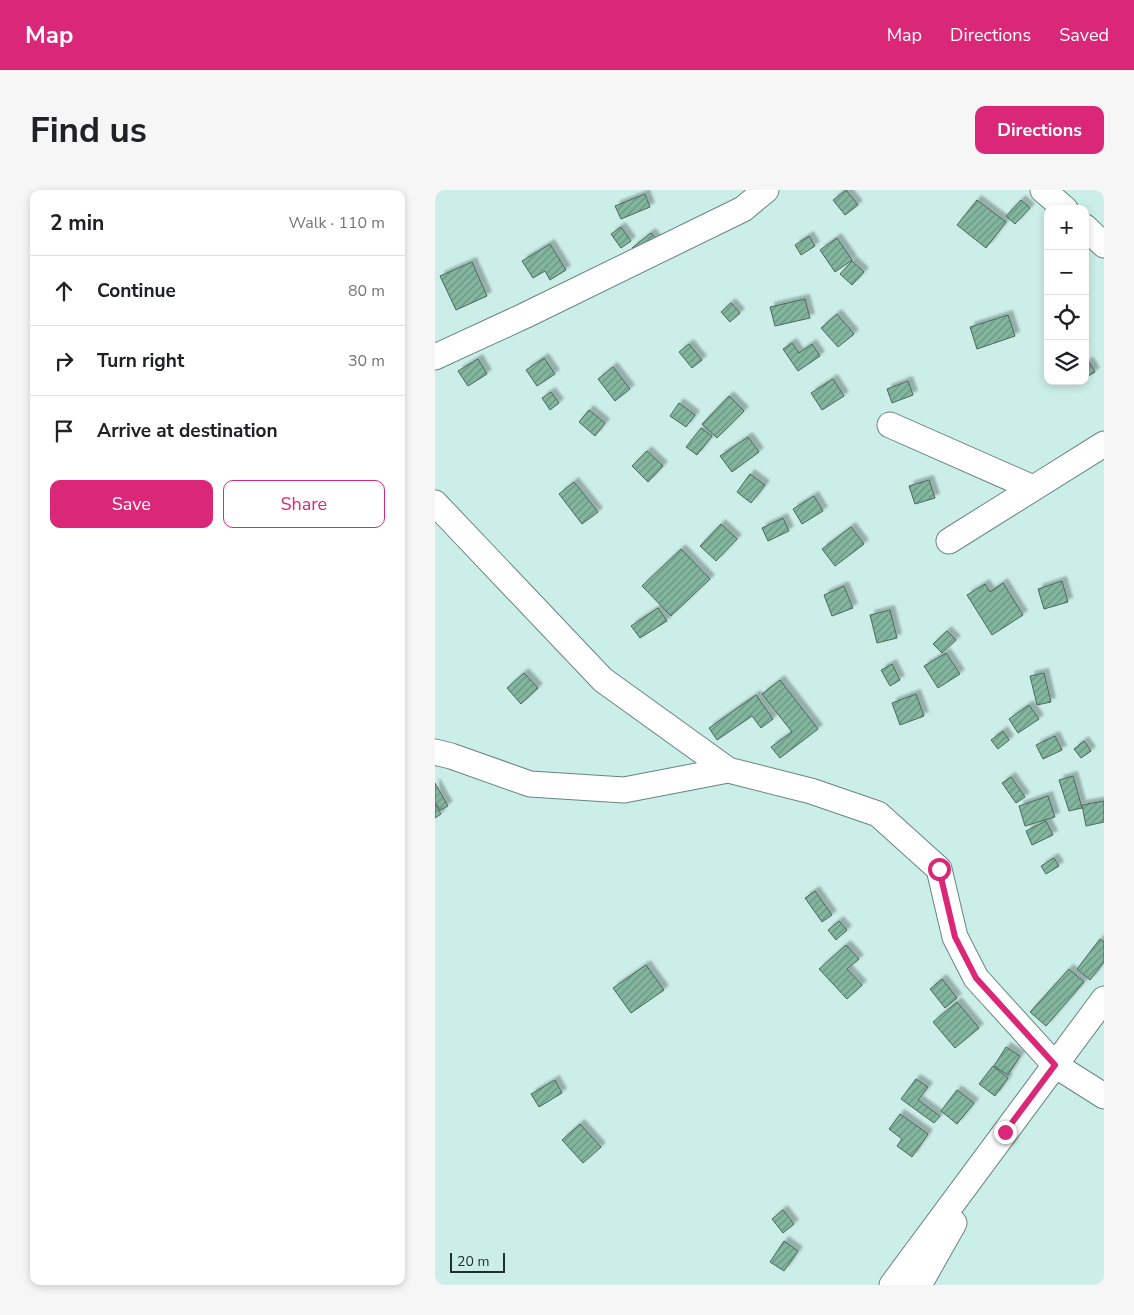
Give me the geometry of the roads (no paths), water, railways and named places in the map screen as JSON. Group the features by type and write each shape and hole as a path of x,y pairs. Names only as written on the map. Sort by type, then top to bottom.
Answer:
{"street":[{"path":"435,357 743,210 766,190"},
{"path":"1043,190 1060,205"},
{"path":"1089,231 1104,245"},
{"path":"890,425 1033,488"},
{"path":"949,541 1104,444"},
{"path":"435,503 603,680 728,770 811,791 878,814 939,869 955,937 976,978 1055,1065 1104,1096"},
{"path":"435,752 530,784 596,789 624,790 728,770"},
{"path":"892,1285 1104,999"},
{"path":"919,1285 1005,1132"}]}
